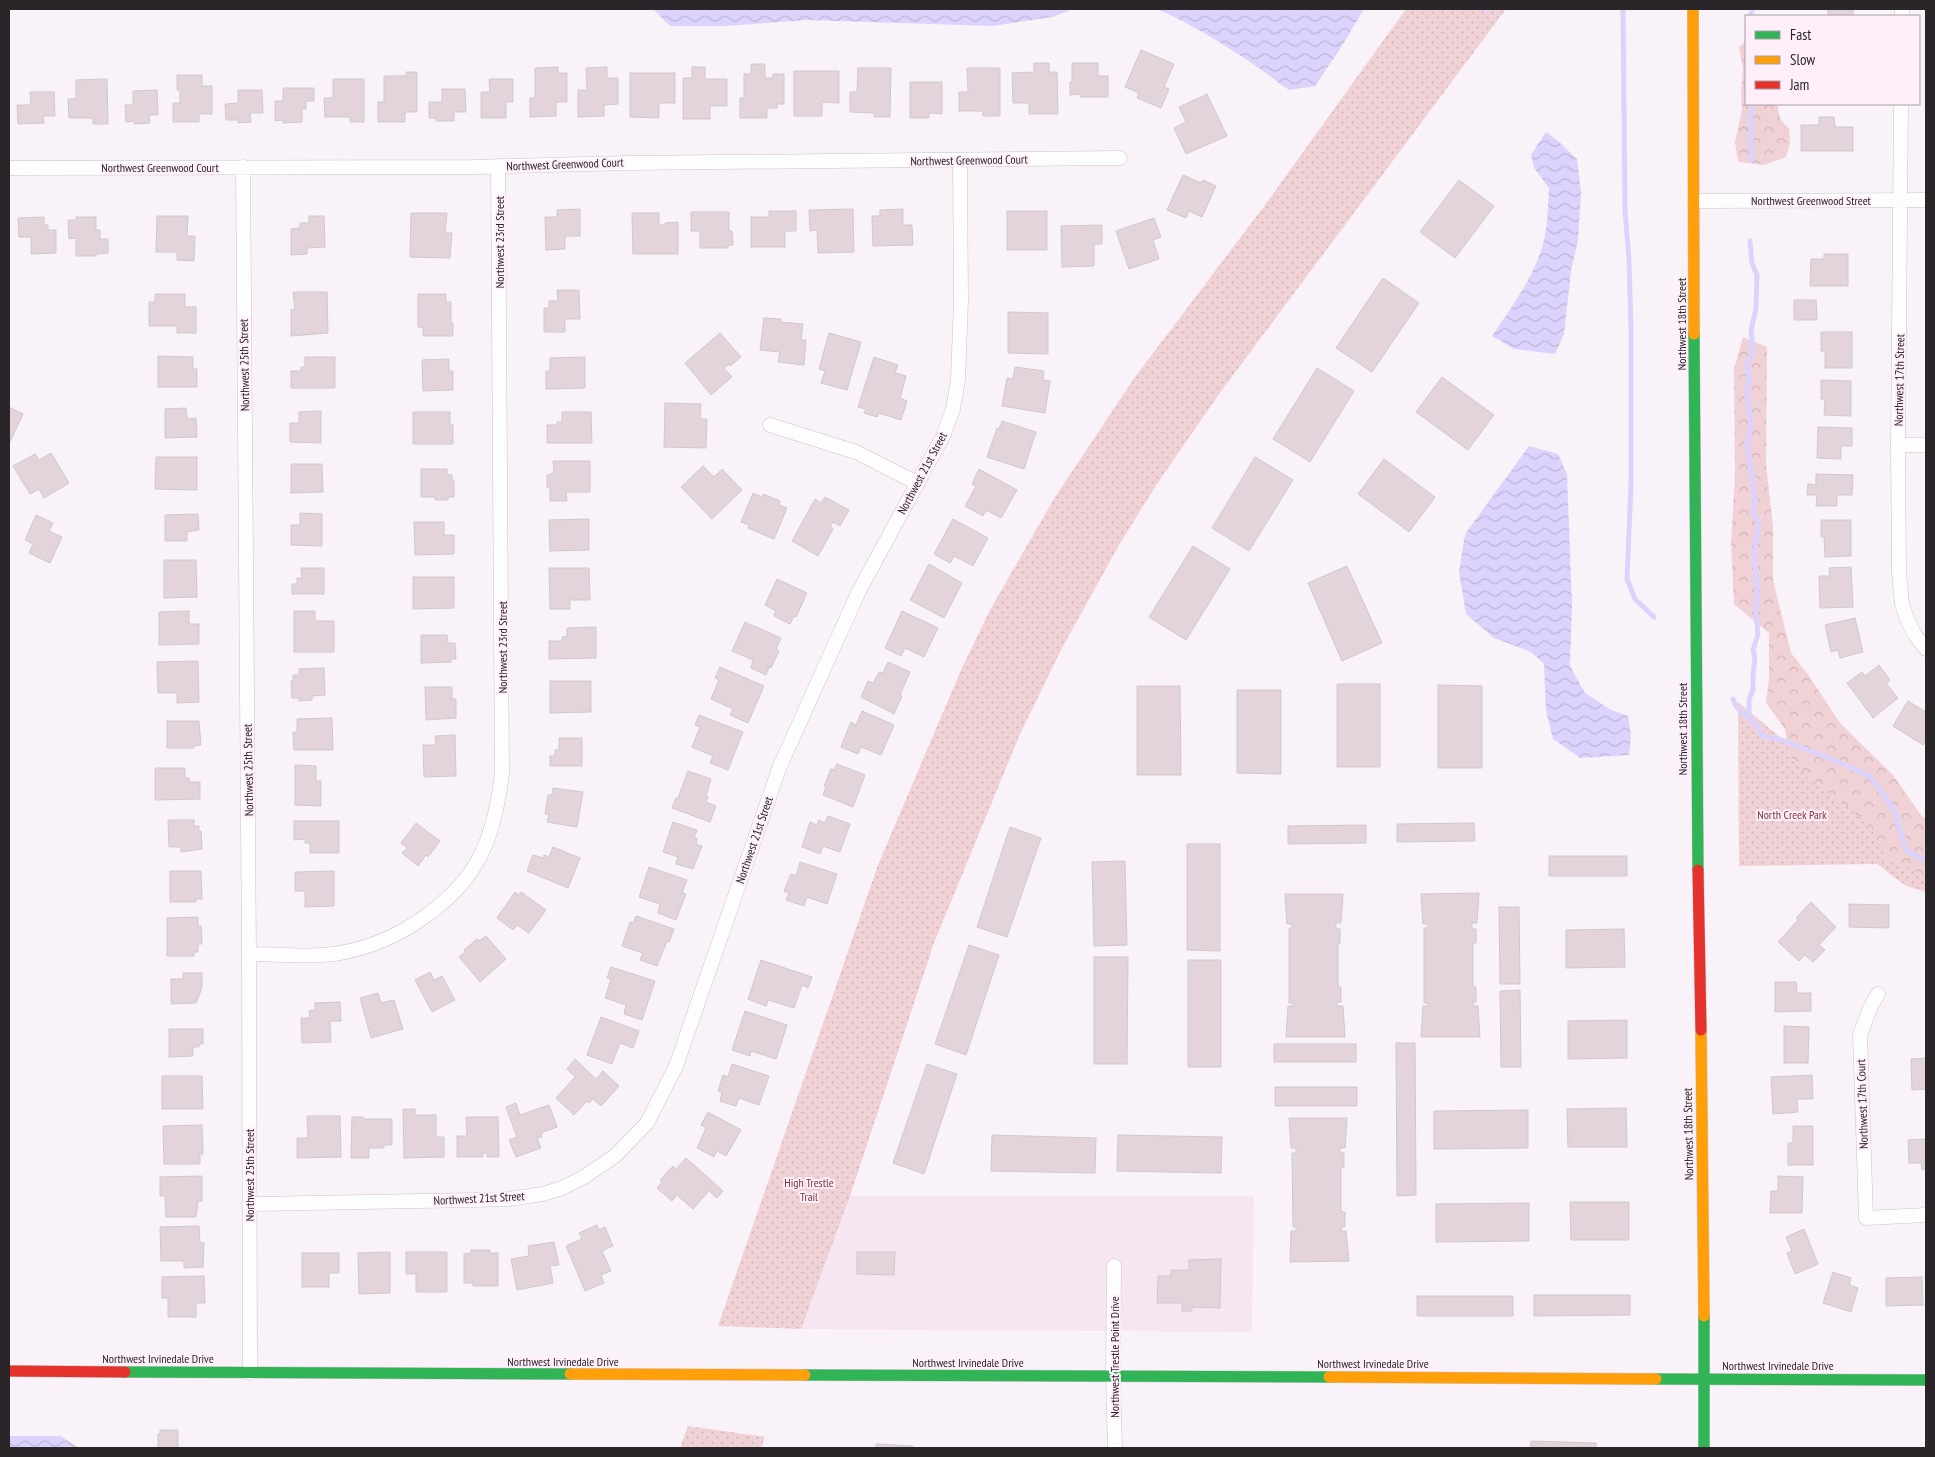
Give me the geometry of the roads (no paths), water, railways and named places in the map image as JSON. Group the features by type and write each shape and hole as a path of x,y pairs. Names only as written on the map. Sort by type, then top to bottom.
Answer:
{"main road":[{"name":"Northwest 18th Street","path":"1693,9 1696,750 1703,1189 1704,1448"},
{"name":"Northwest Irvinedale Drive","path":"9,1371 1926,1380"}],"street":[{"name":"Northwest 17th Street","path":"1901,105 1898,445 1900,590 1907,618 1915,635 1926,649"},
{"name":"Northwest Greenwood Court","path":"9,168 498,166 1120,158"},
{"name":"Northwest 21st Street","path":"249,1204 508,1199 542,1194 562,1188 592,1172 615,1156 647,1123 676,1066 780,766 859,591 943,436 953,409 958,380 961,302 960,160"},
{"name":"Northwest 23rd Street","path":"249,954 339,953 384,941 408,929 446,901 467,879 492,829 498,802 502,765 498,166"},
{"name":"Northwest 25th Street","path":"242,167 249,954 250,1373"},
{"name":"Northwest Greenwood Street","path":"1695,201 1926,200"},
{"path":"770,425 856,452 917,483"},
{"path":"1898,445 1926,445"},
{"name":"Northwest 17th Court","path":"1878,994 1870,1008 1860,1035 1866,1218 1926,1215"},
{"name":"Northwest Trestle Point Drive","path":"1114,1266 1113,1376 1115,1448"}],"water":[{"path":"653,9 1073,9 1053,17 993,26 806,20 726,26 670,26"},
{"path":"1157,9 1364,9 1315,86 1289,90 1225,46 1192,26"},
{"path":"1546,132 1577,159 1581,192 1578,240 1571,271 1564,334 1555,354 1514,349 1492,336 1524,288 1542,248 1547,224 1549,188 1534,168 1531,155"},
{"path":"1529,446 1558,454 1567,474 1572,605 1570,666 1585,693 1611,710 1628,716 1631,736 1629,755 1580,758 1553,739 1546,711 1544,664 1531,652 1494,638 1466,614 1459,572 1465,534"},
{"path":"9,1436 61,1436 78,1448 9,1448"}],"waterway":[{"path":"1483,9 1489,9"},
{"path":"1623,9 1625,210 1629,259 1631,330 1631,484 1627,579 1635,599 1654,617"},
{"path":"1750,15 1753,9"},
{"path":"1751,105 1751,160"},
{"path":"1749,718 1749,699 1753,690 1755,658 1753,650 1758,634 1754,555 1759,522 1753,513 1755,499 1747,443 1751,426 1747,392 1749,380 1747,365 1753,349 1751,331 1756,308 1757,275 1752,263 1750,241"},
{"path":"1733,699 1739,710 1751,719 1762,736 1779,739 1846,765 1871,777 1894,810 1906,850 1926,861"}],"park label":[{"name":"North Creek Park","path":"1792,814"},
{"name":"High Trestle Trail","path":"809,1189"}]}
